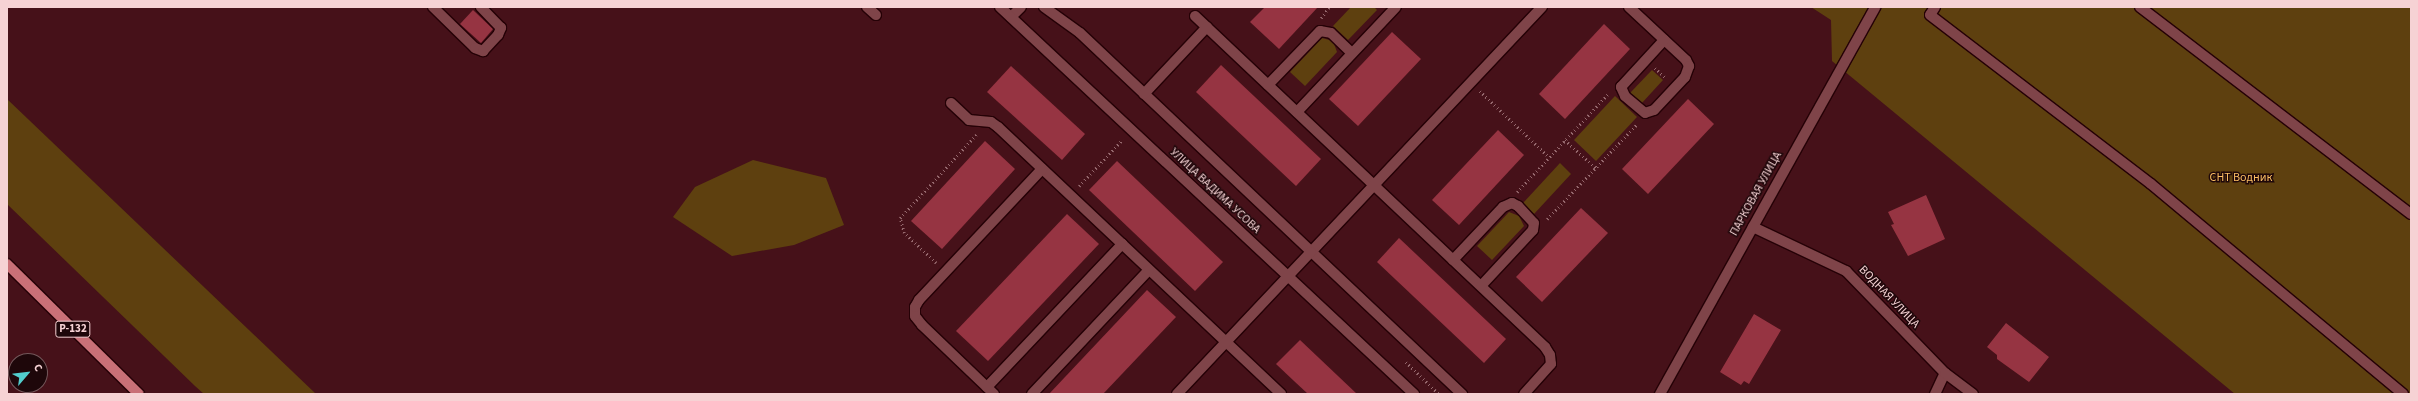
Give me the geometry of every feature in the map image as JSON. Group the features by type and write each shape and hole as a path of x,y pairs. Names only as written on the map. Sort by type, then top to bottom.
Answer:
{"main road":[{"name":"Р-132","path":"7,264 139,394"}],"street":[{"path":"433,7 475,48 483,50 498,35 501,28 481,7"},
{"path":"867,7 876,15"},
{"name":"УЛИЦА ВАДИМА УСОВА","path":"1000,7 1414,394"},
{"path":"1011,18 1021,7"},
{"path":"1044,7 1080,33 1462,394"},
{"path":"1297,112 1396,7"},
{"path":"1177,394 1542,7"},
{"path":"1630,7 1664,40 1689,66 1688,72 1654,110 1645,113 1625,96 1622,87 1664,40"},
{"name":"ПАРКОВАЯ УЛИЦА","path":"1660,394 1875,7"},
{"path":"1935,7 1930,15 2151,184 2403,394"},
{"path":"2140,7 2411,214"},
{"path":"1195,16 1545,347 1550,356 1550,364 1524,394"},
{"path":"1144,94 1207,27"},
{"path":"1268,85 1320,31 1331,33 1352,53"},
{"path":"951,103 969,120 988,122 998,127 1281,394"},
{"path":"1042,169 919,300 915,307 915,316 991,391 1122,244"},
{"path":"1453,260 1503,207 1512,203 1534,223 1530,234 1481,286"},
{"name":"ВОДНАЯ УЛИЦА","path":"1753,227 1846,271 1945,372 1973,394"},
{"path":"1032,394 1149,270"},
{"path":"1934,394 1945,372"}],"path":[{"path":"1646,59 1675,87"},
{"path":"1471,82 1549,157"},
{"path":"1512,203 1514,194 1610,92 1622,87"},
{"path":"1534,223 1544,222 1596,168 1645,113"},
{"path":"945,272 904,233 900,218 988,122"},
{"path":"1070,195 1131,130"},
{"path":"1565,140 1596,168"}],"green space":[{"path":"1351,7 1374,7 1377,10 1348,40 1333,26"},
{"name":"СНТ Водник","path":"1811,7 2411,7 2411,394 2235,394 1832,61 1831,20"},
{"path":"1322,38 1333,41 1337,52 1305,86 1290,72"},
{"path":"1652,70 1663,80 1641,104 1630,93"},
{"path":"1615,96 1637,117 1596,161 1574,140"},
{"path":"7,99 316,394 204,394 195,386 7,204"},
{"path":"753,160 826,178 844,225 794,245 732,256 673,217 695,187"},
{"path":"1560,163 1571,174 1534,214 1523,203"},
{"path":"1509,212 1519,216 1524,226 1492,260 1477,246"}],"building":[{"path":"1265,7 1318,7 1279,49 1250,22"},
{"path":"473,10 493,29 481,43 460,24"},
{"path":"1604,24 1630,49 1565,119 1539,94"},
{"path":"1392,32 1421,59 1358,126 1329,99"},
{"path":"1221,65 1321,159 1296,186 1196,92"},
{"path":"1011,66 1085,134 1062,160 987,92"},
{"path":"1688,99 1714,124 1648,194 1622,169"},
{"path":"1498,130 1524,155 1459,225 1432,200"},
{"path":"985,141 1015,169 942,249 911,221"},
{"path":"1117,161 1223,262 1195,291 1089,190"},
{"path":"1926,195 1945,239 1908,256 1891,225 1894,224 1888,212"},
{"path":"1581,208 1608,233 1542,302 1516,277"},
{"path":"1067,214 1099,244 988,361 956,331"},
{"path":"1399,238 1506,339 1484,363 1377,262"},
{"path":"1147,290 1176,317 1103,394 1049,394"},
{"path":"1754,314 1781,330 1749,384 1744,381 1741,385 1720,372"},
{"path":"2006,323 2049,357 2029,382 1997,359 1997,355 1987,347"},
{"path":"1300,340 1357,394 1308,394 1276,364"}]}
